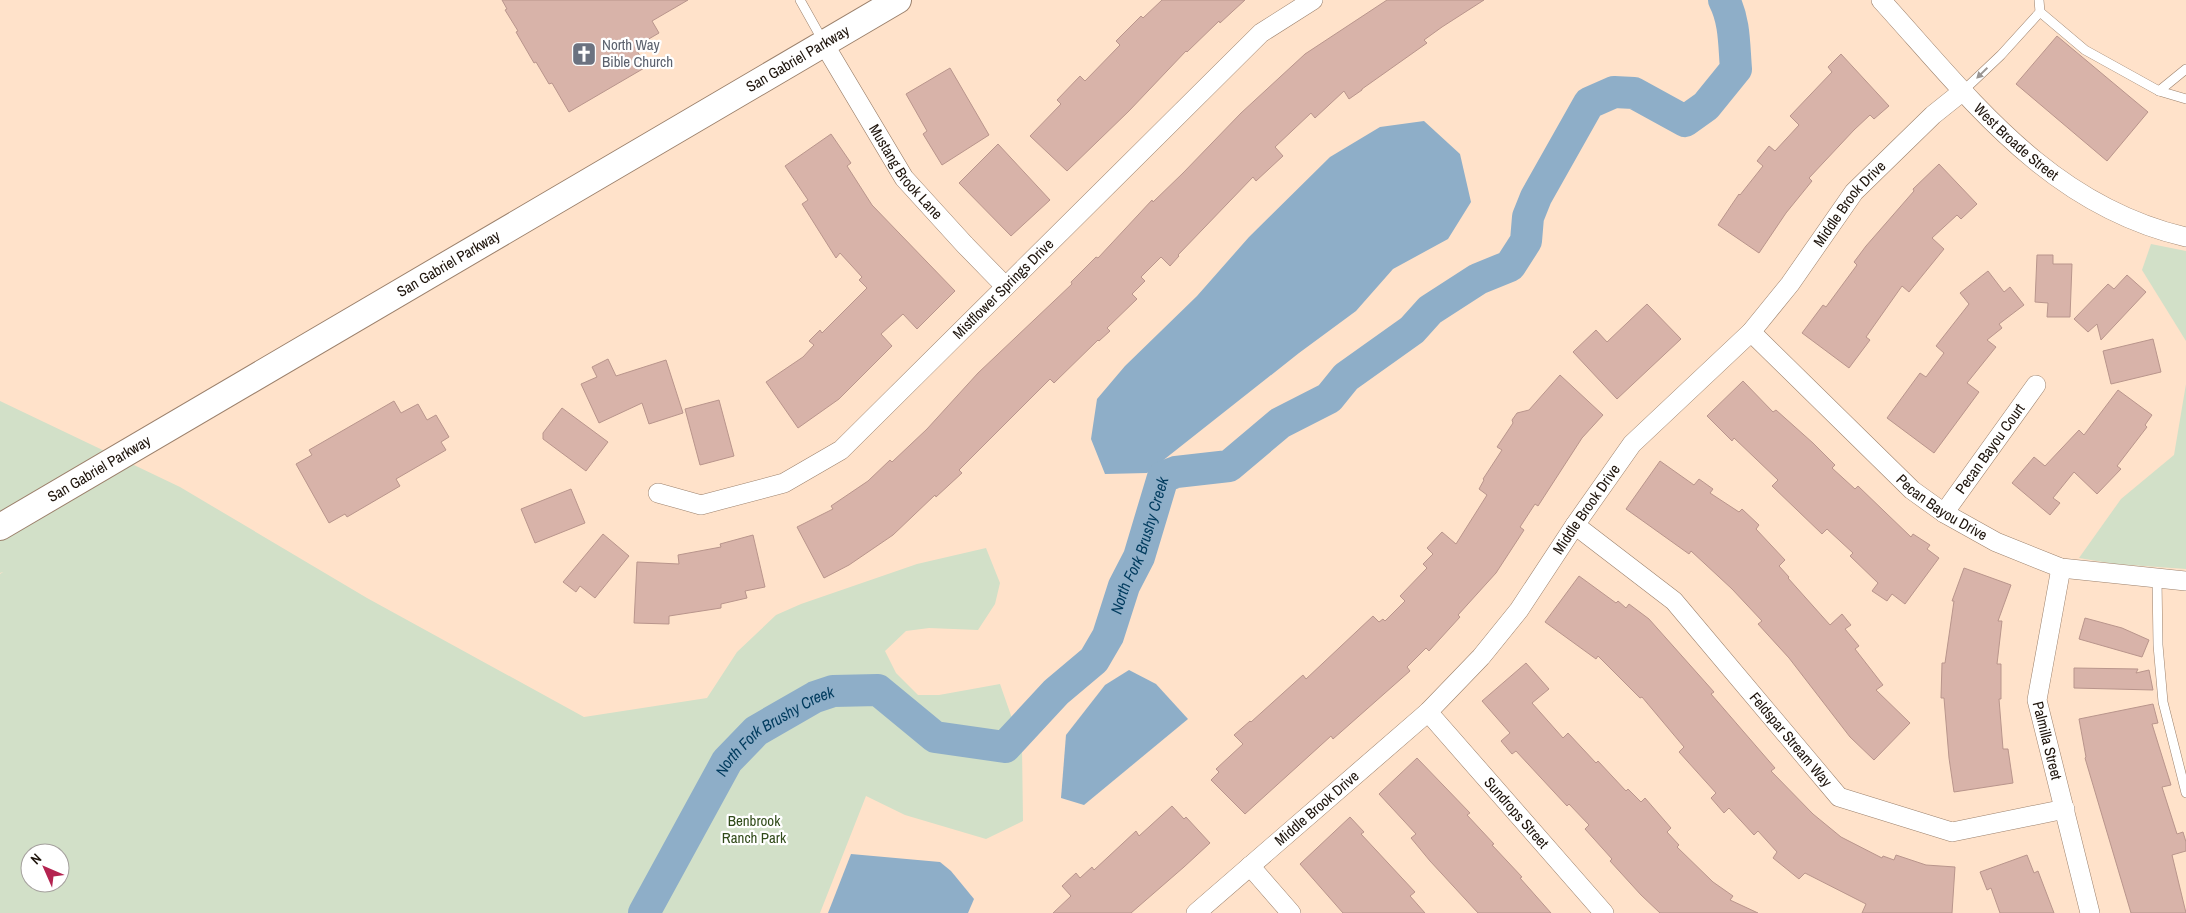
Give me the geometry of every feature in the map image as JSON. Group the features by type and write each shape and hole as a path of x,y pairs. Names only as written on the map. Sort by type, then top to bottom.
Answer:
{"street":[{"name":"San Gabriel Parkway","path":"0,527 898,0"},
{"name":"Mistflower Springs Drive","path":"658,493 701,505 784,483 841,450 1261,33 1313,0"},
{"name":"West Broade Street","path":"1881,0 2008,139 2054,176 2109,209 2171,234 2186,237"},
{"name":"Mustang Brook Lane","path":"824,44 904,178 1005,286"},
{"name":"Middle Brook Drive","path":"1196,913 1428,712 1482,657 1519,610 1575,525 1632,444 1751,332 1790,284 1854,192 1933,115 1963,91"},
{"name":"Pecan Bayou Drive","path":"1751,332 1912,490 1944,513 1996,542 2061,568 2186,581"},
{"name":"Pecan Bayou Court","path":"1944,513 2036,385"},
{"name":"Feldspar Stream Way","path":"1575,525 1674,601 1839,797 1952,832 2065,809"},
{"name":"Palmilla Street","path":"2061,568 2037,700 2090,913"},
{"name":"Sundrops Street","path":"1428,712 1604,913"},
{"path":"1250,866 1291,913"}],"lane":[{"path":"800,0 824,44"},
{"path":"2039,0 2040,12 2085,50 2159,91 2186,99"},
{"path":"1963,91 2001,55 2040,12"},
{"path":"2159,91 2186,70"},
{"path":"2157,579 2158,645 2164,702 2186,793"}],"green space":[{"path":"2151,244 2186,251 2186,341 2142,270"},
{"path":"2186,384 2186,569 2115,564 2079,558 2121,499 2174,455"},
{"name":"Benbrook Ranch Park","path":"0,401 180,487 367,598 584,717 707,698 737,652 776,615 801,604 917,564 986,548 1000,583 995,604 978,630 929,628 906,631 885,651 896,673 918,695 939,695 1000,684 1022,747 1023,821 986,839 905,815 866,796 820,913 0,913 0,574 3,572 0,573"}],"water":[{"path":"1424,121 1460,154 1471,202 1448,239 1393,269 1356,311 1299,353 1147,473 1105,474 1091,439 1097,399 1125,366 1197,296 1249,237 1330,157 1380,127"},
{"path":"1129,670 1156,684 1188,719 1084,805 1061,798 1066,735 1105,685"},
{"path":"851,854 940,862 951,871 974,899 968,913 828,913"}],"building":[{"name":"North Way Bible Church","path":"502,0 688,0 652,21 659,33 635,47 646,67 569,112 552,83 549,84 536,62 534,63 516,32 518,31 505,10 507,9"},
{"path":"1162,0 1245,0 1186,51 1129,111 1067,171 1030,136 1061,104 1057,100 1080,76 1085,81 1120,45 1116,41 1141,16 1143,18"},
{"path":"1387,0 1484,0 1424,40 1427,43 1349,99 1344,91 1315,118 1311,113 1275,147 1283,156 1256,181 1253,177 1178,255 1170,266 1161,257 1141,277 1145,281 1132,294 1137,299 1107,328 1110,331 1098,340 1054,383 1050,379 959,470 962,473 936,497 935,495 893,535 849,565 824,578 797,527 833,509 831,506 868,481 890,460 892,462 927,429 978,373 1072,284 1071,282 1096,257 1098,258 1152,200 1153,202 1183,173 1241,113 1305,54"},
{"path":"2057,36 2148,112 2107,161 2016,84"},
{"path":"1841,54 1889,106 1874,119 1870,115 1809,178 1812,181 1786,213 1759,253 1718,225 1739,194 1763,166 1757,161 1769,146 1775,151 1799,125 1790,116 1832,72 1828,67"},
{"path":"950,68 989,135 942,165 923,134 927,131 906,94"},
{"path":"831,134 851,163 847,166 872,205 955,291 917,329 903,314 881,334 892,346 839,399 798,428 766,382 803,357 814,345 809,341 820,330 822,333 867,288 859,280 862,277 840,253 836,258 802,204 808,200 785,166"},
{"path":"998,144 1050,200 1011,236 959,183"},
{"path":"1939,164 1977,204 1961,219 1957,215 1932,238 1944,249 1909,292 1902,286 1866,337 1870,340 1849,368 1802,333 1823,305 1826,307 1857,265 1854,262 1866,246 1914,191 1913,189"},
{"path":"2037,255 2053,255 2053,264 2072,264 2070,317 2047,317 2048,303 2035,302"},
{"path":"1988,271 2004,292 2010,287 2024,305 1999,324 2002,328 1987,340 1996,347 1967,383 1979,392 1934,453 1887,418 1920,373 1926,377 1944,353 1936,346 1969,304 1960,293"},
{"path":"2127,275 2146,292 2101,340 2097,324 2088,332 2074,319 2108,284 2114,289"},
{"path":"1647,304 1681,339 1617,399 1573,352 1596,330 1607,342"},
{"path":"2153,339 2161,372 2111,384 2103,351"},
{"path":"608,359 616,376 666,360 683,413 649,424 642,403 599,423 581,384 597,377 592,367"},
{"path":"1560,375 1603,415 1582,438 1538,506 1535,504 1520,527 1524,530 1496,573 1429,651 1426,648 1407,667 1410,671 1333,739 1331,736 1245,814 1211,780 1219,772 1216,769 1243,744 1234,735 1303,675 1306,679 1373,616 1379,622 1383,619 1385,621 1405,601 1400,596 1427,568 1423,564 1433,554 1427,548 1442,532 1456,544 1487,495 1479,489 1483,479 1502,450 1497,447 1513,423 1512,420 1517,413 1529,410"},
{"path":"1743,381 1773,412 1776,410 1813,443 1835,465 1832,468 1855,489 1858,486 1911,537 1913,534 1930,545 1927,549 1939,558 1905,604 1892,594 1887,601 1872,591 1878,583 1850,556 1853,553 1827,529 1822,534 1772,486 1778,480 1734,438 1732,441 1707,416"},
{"path":"2118,390 2152,415 2145,425 2147,427 2117,466 2121,469 2097,494 2074,472 2053,498 2060,503 2050,515 2012,483 2034,457 2045,466 2079,430 2084,435"},
{"path":"719,400 734,456 700,465 685,409"},
{"path":"394,401 401,413 418,404 427,420 436,415 449,437 441,442 446,450 396,479 400,486 347,517 345,514 329,523 296,464 312,455 309,450"},
{"path":"562,408 608,442 586,471 543,439 543,433"},
{"path":"1660,461 1694,485 1699,479 1713,489 1710,493 1739,512 1742,509 1759,525 1756,529 1785,560 1779,566 1788,578 1830,625 1842,614 1851,625 1845,629 1859,646 1855,649 1883,685 1876,690 1910,723 1874,760 1850,737 1789,658 1758,624 1762,621 1732,589 1691,551 1689,554 1626,509"},
{"path":"571,489 585,523 535,543 521,509"},
{"path":"603,534 629,556 595,598 580,586 576,592 563,582"},
{"path":"753,535 765,587 745,591 747,598 721,604 721,608 669,616 669,624 634,623 637,562 679,564 678,555 721,547 720,544"},
{"path":"1964,568 2011,585 1998,621 2002,621 1997,664 2001,664 2001,699 1999,699 2003,749 2008,749 2013,783 1954,792 1944,698 1941,698 1942,663 1945,663 1954,601 1952,601"},
{"path":"1579,576 1616,603 1618,601 1626,608 1629,604 1649,619 1714,692 1711,694 1775,768 1771,771 1813,814 1841,837 1882,858 1883,856 1894,860 1896,855 1926,865 1955,867 1952,913 1862,913 1866,904 1805,873 1799,879 1773,858 1777,852 1758,831 1754,835 1729,808 1724,813 1711,798 1716,793 1679,752 1684,747 1642,697 1640,698 1598,656 1596,659 1545,622"},
{"path":"2085,618 2122,628 2149,640 2142,657 2079,639"},
{"path":"1526,663 1549,689 1532,703 1563,738 1568,733 1626,791 1628,789 1641,802 1645,798 1671,828 1667,832 1679,845 1677,847 1713,882 1733,896 1730,900 1758,913 1660,913 1641,895 1610,861 1612,859 1585,829 1589,825 1569,804 1567,806 1516,751 1512,754 1501,741 1510,733 1482,701"},
{"path":"2074,668 2138,669 2136,673 2149,670 2153,690 2074,688"},
{"path":"2153,704 2158,723 2152,724 2171,785 2162,787 2177,834 2183,832 2186,842 2186,851 2172,855 2186,913 2131,913 2085,758 2079,719"},
{"path":"1417,758 1470,813 1467,815 1494,844 1492,845 1522,877 1520,878 1551,913 1478,913 1430,861 1411,838 1416,834 1379,794"},
{"path":"1172,806 1184,819 1186,817 1210,843 1184,867 1131,913 1053,913 1071,896 1062,886 1076,873 1080,878 1092,867 1094,870 1136,831 1139,836"},
{"path":"1350,817 1364,832 1361,834 1415,892 1410,896 1425,913 1343,913 1300,864"},
{"path":"2027,855 2034,873 2038,871 2054,913 2000,913 1991,888 1987,890 1980,872"}],"waterway":[{"name":"North Fork Brushy Creek","path":"644,913 727,761 756,731 815,697 833,691 878,690 935,737 1005,747 1056,692 1094,660 1108,636 1124,586 1139,557 1163,477 1176,472 1229,466 1280,423 1329,398 1346,377 1412,330 1430,310 1478,279 1510,266 1526,241 1528,217 1536,197 1589,103 1614,92 1634,93 1685,121 1706,106 1736,69 1732,25 1724,0"}],"place":[{"name":"North Way Bible Church","path":"584,54"}]}
